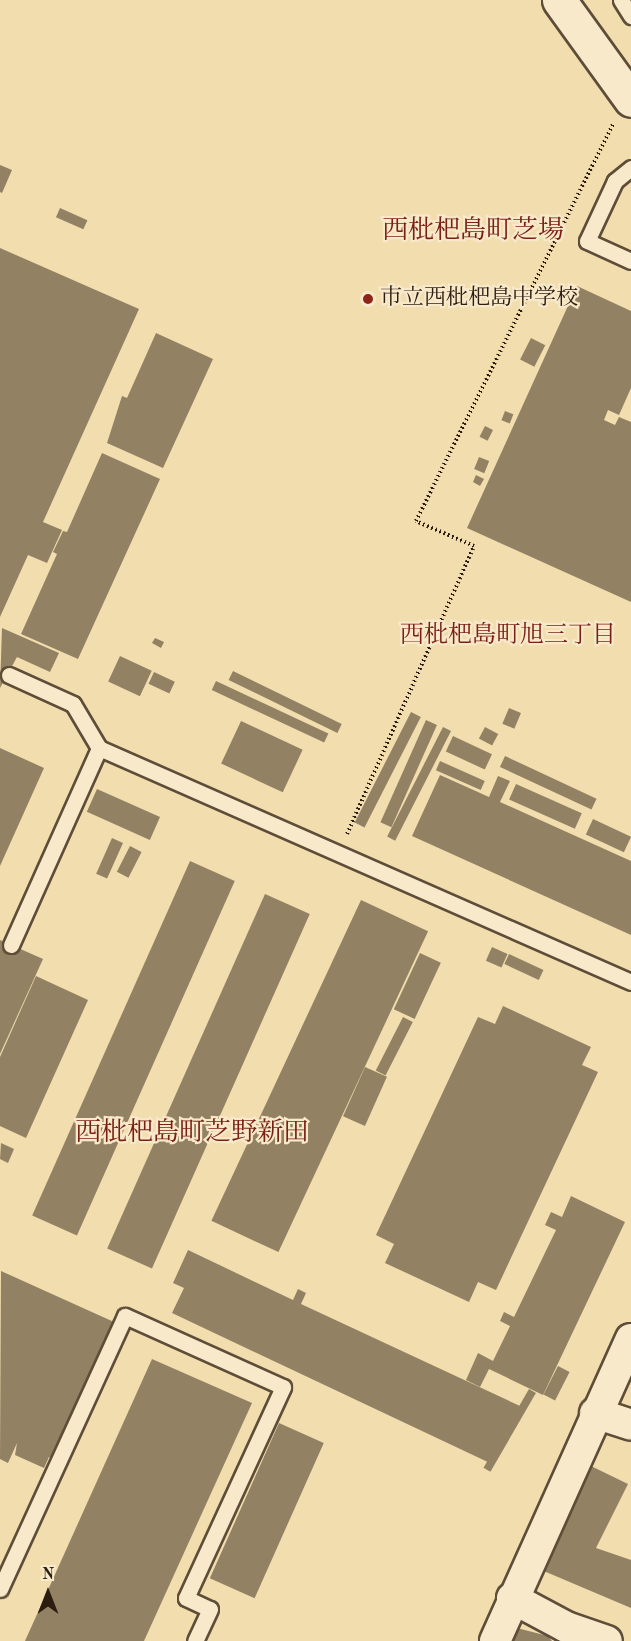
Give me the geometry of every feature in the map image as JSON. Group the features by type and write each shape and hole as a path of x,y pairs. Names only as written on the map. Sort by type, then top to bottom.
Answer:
{"street":[{"path":"560,0 629,97"},
{"path":"495,1641 595,1413 631,1339"},
{"path":"595,1413 631,1425"},
{"path":"512,1598 566,1627 607,1641"}],"lane":[{"path":"621,0 631,16"},
{"path":"631,168 615,181 587,241 631,261"},
{"path":"9,675 73,704 99,748 631,982"},
{"path":"11,945 99,748"},
{"path":"0,1589 125,1316 283,1387 186,1598 210,1609 195,1641"}],"path":[{"path":"339,853 474,546 416,521 629,97"}],"building":[{"path":"0,165 12,170 2,193 0,192"},
{"path":"60,208 87,220 83,229 56,217"},
{"path":"0,248 139,309 43,522 62,530 47,563 28,555 0,617"},
{"path":"577,286 631,311 631,388 619,415 608,410 604,420 615,425 619,417 631,422 631,602 467,528"},
{"path":"156,333 213,359 163,468 107,443 122,396 127,398"},
{"path":"531,338 545,345 534,367 520,359"},
{"path":"505,411 513,414 510,424 501,420"},
{"path":"485,426 493,430 488,441 480,437"},
{"path":"102,453 160,479 78,659 21,634 57,554 53,552 63,531 67,532"},
{"path":"479,457 489,461 484,473 474,469"},
{"path":"476,475 484,479 480,486 473,482"},
{"path":"2,628 59,653 50,672 17,657 0,688"},
{"path":"155,638 164,642 161,648 152,643"},
{"path":"120,656 152,671 140,696 108,681"},
{"path":"233,671 342,724 337,733 229,680"},
{"path":"154,672 175,682 169,694 149,684"},
{"path":"216,681 328,733 324,742 212,690"},
{"path":"509,708 521,713 514,729 502,724"},
{"path":"411,712 421,717 365,827 355,822"},
{"path":"426,720 437,725 391,827 380,822"},
{"path":"241,721 303,750 283,792 221,764"},
{"path":"443,727 451,731 395,841 387,837"},
{"path":"485,727 498,734 492,746 479,738"},
{"path":"453,736 492,754 485,770 446,751"},
{"path":"0,748 44,768 0,866"},
{"path":"505,756 597,799 591,810 500,767"},
{"path":"440,761 485,781 481,790 436,770"},
{"path":"440,775 489,797 498,776 510,781 500,802 631,861 631,935 412,836"},
{"path":"516,784 582,813 575,829 509,800"},
{"path":"97,789 160,817 150,840 87,812"},
{"path":"593,819 631,837 624,852 586,834"},
{"path":"112,838 123,843 107,879 96,874"},
{"path":"130,846 142,852 128,878 117,872"},
{"path":"190,861 235,881 77,1235 32,1215"},
{"path":"265,894 310,914 152,1268 107,1248"},
{"path":"361,900 428,931 278,1252 211,1221"},
{"path":"0,940 43,959 0,1054"},
{"path":"492,947 508,954 501,968 486,961"},
{"path":"420,953 441,963 415,1019 394,1009"},
{"path":"509,954 543,970 539,980 504,964"},
{"path":"36,976 88,1000 26,1138 0,1126 0,1057"},
{"path":"503,1006 591,1047 582,1065 598,1072 496,1290 478,1282 469,1302 385,1263 394,1244 376,1235 478,1017 495,1024"},
{"path":"403,1017 413,1022 386,1075 376,1070"},
{"path":"365,1067 387,1077 365,1126 343,1116"},
{"path":"1,1143 14,1149 8,1163 0,1159"},
{"path":"571,1196 625,1222 543,1395 489,1369 480,1387 466,1380 478,1353 493,1361 510,1326 500,1321 504,1312 514,1317 556,1230 545,1225 551,1212 562,1217"},
{"path":"188,1250 293,1300 298,1289 306,1293 301,1304 520,1406 492,1464 172,1313 184,1288 173,1283"},
{"path":"1,1271 114,1322 53,1459 49,1457 44,1468 15,1455 17,1443 8,1463 0,1459"},
{"path":"152,1359 252,1403 144,1641 25,1641"},
{"path":"558,1366 570,1372 555,1400 543,1395"},
{"path":"529,1389 536,1393 490,1472 484,1468"},
{"path":"279,1423 324,1443 255,1598 210,1578"},
{"path":"591,1466 628,1484 596,1548 631,1560 631,1608 539,1569"},
{"path":"517,1628 548,1636 552,1641 512,1641"}],"place":[{"name":"市立西枇杷島中学校","path":"368,299"}],"district":[{"name":"西枇杷島町芝場","path":"473,232"},
{"name":"西枇杷島町旭三丁目","path":"508,637"},
{"name":"西枇杷島町芝野新田","path":"192,1134"}]}
